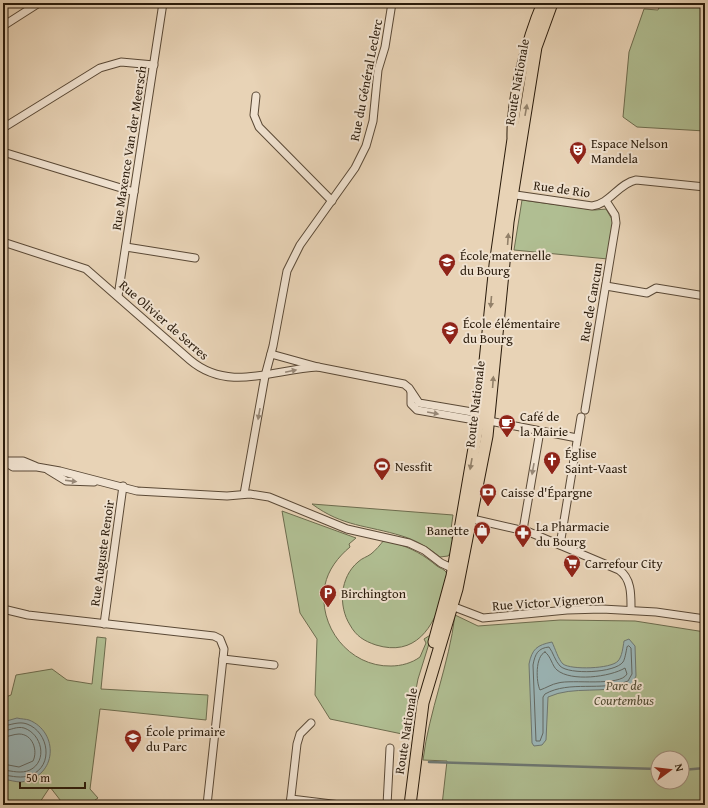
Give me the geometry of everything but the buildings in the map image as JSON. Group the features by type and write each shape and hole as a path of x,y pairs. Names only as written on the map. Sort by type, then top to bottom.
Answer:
{"main road":[{"name":"Route Nationale","path":"410,805 418,728 457,570 484,420 502,280 513,139 513,121 525,56 531,33 542,3"},
{"name":"Route Nationale","path":"509,194 536,47 552,3"},
{"name":"Route Nationale","path":"402,805 410,744 420,690 449,606"}],"street":[{"path":"3,26 39,3"},
{"name":"Rue Maxence Van der Meersch","path":"118,296 163,3"},
{"name":"Rue du Général Leclerc","path":"244,494 265,376 271,354 287,271 300,245 360,160 370,132 378,70 385,47 392,3"},
{"path":"3,128 100,68 121,62 154,65"},
{"path":"256,96 254,115 259,127 332,201"},
{"path":"3,152 134,192"},
{"name":"Rue de Rio","path":"509,194 592,206 606,201 629,182 636,180 705,187"},
{"name":"Rue de Cancun","path":"585,410 616,224 615,215 606,201"},
{"name":"Rue Olivier de Serres","path":"3,242 82,267 94,275 201,369 224,376 265,376 318,367"},
{"path":"126,247 195,258"},
{"path":"606,286 647,293 656,288 705,296"},
{"name":"Rue Olivier de Serres","path":"271,354 318,367 404,384 411,390 412,404 418,410 469,419 484,420"},
{"path":"560,545 581,417"},
{"path":"484,420 577,438"},
{"path":"523,530 540,431"},
{"path":"3,461 23,461 48,470 70,473 137,491 227,496 244,494 269,497 347,529 409,543 457,570"},
{"name":"Rue Auguste Renoir","path":"104,624 123,486"},
{"path":"467,518 523,530 622,573 629,586 631,610"},
{"name":"Rue Victor Vigneron","path":"449,606 487,618 568,610 631,610 705,619"},
{"name":"Rue Auguste Renoir","path":"3,608 28,615 214,636 220,639 224,645 223,659 208,805"},
{"path":"223,659 274,665"},
{"path":"311,723 300,734 296,744 290,802 340,805"},
{"path":"387,805 390,748"}],"green space":[{"path":"661,3 705,3 705,131 637,127 623,117 629,52 644,9 658,10"},
{"path":"522,200 595,210 606,209 613,221 608,259 514,250"},
{"path":"312,504 453,515 450,536 454,541 452,551 448,556 440,557 427,547 412,540 389,532 345,521 323,512"},
{"path":"282,511 356,538 349,544 350,547 341,555 331,569 326,579 324,600 326,615 331,629 339,641 350,652 362,660 376,664 391,666 402,665 414,661 420,657 426,643 424,639 432,634 418,679 407,735 330,719 315,695 317,639 300,613"},
{"path":"384,540 417,552 444,570 448,579 439,606 428,628 421,637 402,647 390,648 376,645 364,640 352,629 344,609 343,592 347,576 352,568 361,559 373,552"},
{"name":"Parc de Courtembus","path":"455,615 478,626 560,620 635,621 705,632 704,805 442,805 447,761 423,760 430,724 448,652"},
{"path":"97,637 106,638 101,689 208,695 206,720 100,709 90,789 98,798 88,805 64,805 50,787 38,805 3,805 3,698 11,695 16,675 52,669 67,680 92,684"}],"water":[{"path":"629,639 635,646 636,676 632,684 611,689 568,691 548,697 546,740 542,745 534,746 532,743 529,664 536,648 552,642 563,664 574,667 591,668 608,666 618,661 624,641"},
{"path":"17,718 29,720 39,726 46,734 50,754 48,763 42,772 33,778 21,782 3,779 3,722"}],"waterway":[{"path":"429,762 650,769"},
{"path":"690,769 705,768"}],"place":[{"name":"Espace Nelson Mandela","path":"578,165"},
{"name":"École maternelle du Bourg","path":"447,277"},
{"name":"École élémentaire du Bourg","path":"450,345"},
{"name":"Café de la Mairie","path":"507,438"},
{"name":"Église Saint-Vaast","path":"552,475"},
{"name":"Nessfit","path":"382,481"},
{"name":"Caisse d'Épargne","path":"488,507"},
{"name":"Banette","path":"482,545"},
{"name":"La Pharmacie du Bourg","path":"523,548"},
{"name":"Carrefour City","path":"572,578"},
{"name":"Birchington","path":"328,608"},
{"name":"École primaire du Parc","path":"133,753"}]}
